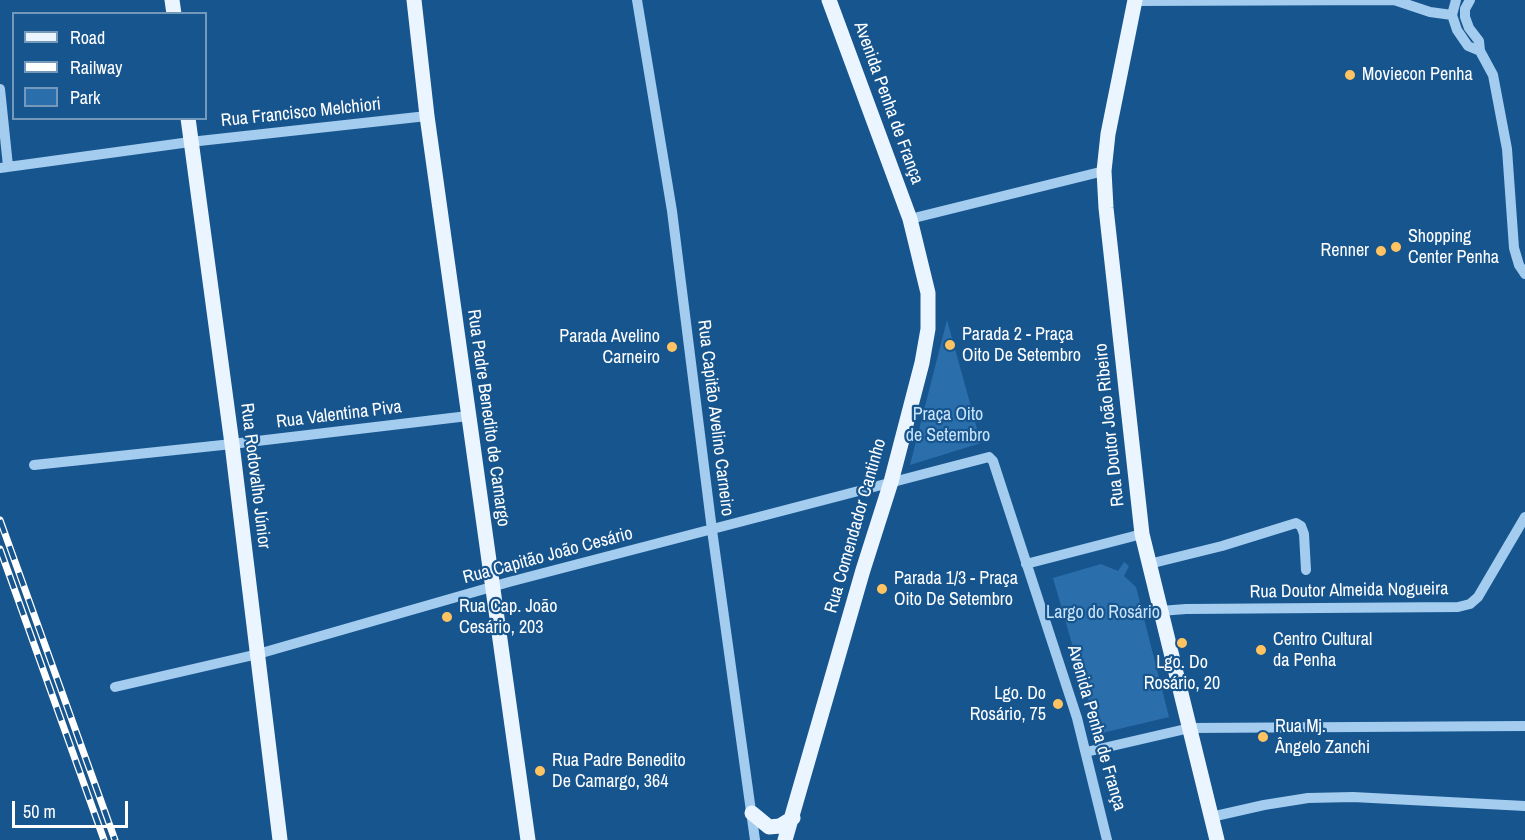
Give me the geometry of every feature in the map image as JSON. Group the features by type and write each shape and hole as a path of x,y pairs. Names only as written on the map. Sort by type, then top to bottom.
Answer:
{"main road":[{"name":"Rua Padre Benedito de Camargo","path":"414,0 427,117 528,840"},
{"name":"Avenida Penha de França","path":"829,0 910,219"},
{"name":"Rua Doutor João Ribeiro","path":"1135,0 1108,134 1104,171 1128,418 1142,534 1217,840"},
{"name":"Rua Rodovalho Júnior","path":"188,120 232,444 280,840"},
{"name":"Rua Comendador Cantinho","path":"785,840 863,570 891,482 922,363 928,329 928,293 910,219"},
{"path":"752,813 769,827 780,826 793,818"}],"street":[{"name":"Rua Capitão Avelino Carneiro","path":"637,0 672,211 712,530 755,840"},
{"path":"1135,0 1394,0 1430,12 1452,15"},
{"path":"1456,0 1452,15 1457,30 1468,46 1480,51"},
{"path":"1470,0 1465,17 1469,28 1479,41 1480,51 1493,75 1507,149 1514,248 1519,265 1525,274"},
{"path":"0,89 4,167"},
{"name":"Rua Francisco Melchiori","path":"4,167 190,142 427,117"},
{"path":"910,219 1104,171"},
{"name":"Rua Valentina Piva","path":"34,465 468,416"},
{"name":"Rua Capitão João Cesário","path":"115,687 258,654 491,587 989,457"},
{"name":"Avenida Penha de França","path":"989,457 993,461 1077,718 1107,840"},
{"name":"Rua Doutor Almeida Nogueira","path":"1160,611 1458,607 1470,604 1478,597 1525,516"},
{"path":"1149,564 1222,546 1296,523 1301,526 1304,534 1306,570"},
{"path":"1026,564 1142,534"},
{"path":"1086,752 1190,728 1525,726"},
{"path":"1211,817 1308,798 1353,797 1525,806"}],"green space":[{"name":"Praça Oito de Setembro","path":"947,320 981,443 910,465"},
{"name":"Largo do Rosário","path":"1124,562 1129,566 1124,576 1136,587 1169,717 1098,734 1053,578 1101,564 1118,571"}],"railway":[{"path":"0,520 115,840"},
{"path":"0,549 104,840"}],"place":[{"name":"Moviecon Penha","path":"1350,75"},
{"name":"Shopping Center Penha","path":"1396,247"},
{"name":"Renner","path":"1381,251"},
{"name":"Parada 2 - Praça Oito De Setembro","path":"950,345"},
{"name":"Parada Avelino Carneiro","path":"672,347"},
{"name":"Parada 1/3 - Praça Oito De Setembro","path":"882,589"},
{"name":"Rua Cap. João Cesário, 203","path":"447,617"},
{"name":"Lgo. Do Rosário, 20","path":"1182,643"},
{"name":"Centro Cultural da Penha","path":"1261,650"},
{"name":"Lgo. Do Rosário, 75","path":"1058,704"},
{"name":"Rua Mj. Ângelo Zanchi","path":"1263,737"},
{"name":"Rua Padre Benedito De Camargo, 364","path":"540,771"}]}
